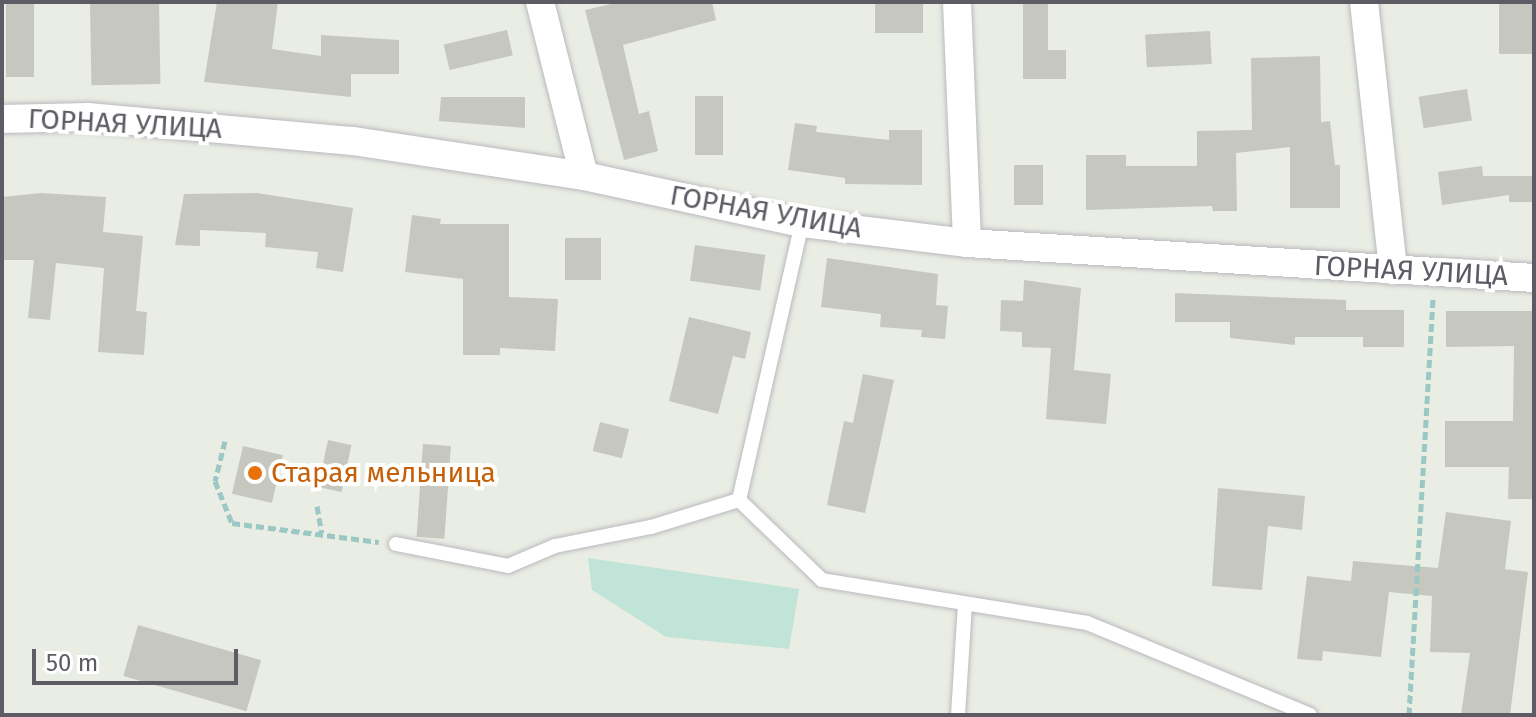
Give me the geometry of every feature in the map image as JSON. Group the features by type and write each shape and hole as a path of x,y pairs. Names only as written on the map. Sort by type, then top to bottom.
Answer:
{"street":[{"path":"540,2 584,176"},
{"path":"957,2 967,243"},
{"path":"1364,2 1393,270"},
{"name":"ГОРНАЯ УЛИЦА","path":"2,119 88,117 353,141 584,176 802,223 967,243 1534,278"}],"lane":[{"path":"739,500 802,223"},
{"path":"396,544 508,566 555,546 651,527 739,500"},
{"path":"739,500 822,580 1087,623 1310,715"},
{"path":"958,715 965,604"}],"path":[{"path":"1409,715 1434,272"},
{"path":"225,441 215,481 232,523 396,544"},
{"path":"317,506 322,533"}],"shaded area":[{"path":"588,558 799,589 789,649 666,637 592,590"}],"building":[{"path":"6,2 34,2 34,77 6,77"},
{"path":"159,2 160,84 91,85 90,3"},
{"path":"217,2 278,2 272,49 321,56 321,35 399,40 399,74 351,74 351,97 204,82"},
{"path":"620,2 712,2 716,20 623,45 639,114 649,111 658,151 624,160 585,10"},
{"path":"1023,2 1048,2 1048,50 1066,50 1066,79 1023,79"},
{"path":"1499,2 1534,2 1534,54 1499,54"},
{"path":"875,3 923,3 923,33 875,33"},
{"path":"507,30 513,55 450,70 444,45"},
{"path":"1210,31 1212,64 1147,67 1145,34"},
{"path":"1320,56 1321,122 1330,121 1335,165 1340,165 1340,208 1290,208 1290,147 1236,153 1237,211 1213,211 1212,206 1086,210 1086,155 1126,155 1126,166 1197,166 1197,131 1252,130 1251,58"},
{"path":"1467,89 1472,121 1424,128 1419,97"},
{"path":"695,96 723,96 723,155 695,155"},
{"path":"441,97 525,97 525,128 439,121"},
{"path":"795,123 817,126 816,132 889,140 889,130 922,130 922,185 845,184 845,178 788,170"},
{"path":"1014,165 1043,165 1043,205 1014,205"},
{"path":"1482,166 1483,176 1534,176 1534,202 1509,202 1509,195 1442,205 1438,172"},
{"path":"41,193 106,197 103,232 143,236 136,311 147,312 144,355 98,352 104,268 56,263 50,320 28,318 34,260 2,260 2,197"},
{"path":"257,193 353,208 343,272 316,268 318,252 265,247 266,233 200,230 200,246 175,245 184,194"},
{"path":"412,215 441,219 440,224 509,224 509,297 558,299 555,351 500,348 500,355 463,355 463,279 405,272"},
{"path":"565,238 601,238 601,280 565,280"},
{"path":"695,245 765,255 760,291 690,281"},
{"path":"827,258 938,274 936,305 948,306 945,339 921,337 922,330 880,327 881,314 821,307"},
{"path":"1024,280 1081,288 1074,370 1111,374 1106,424 1046,419 1051,348 1022,347 1022,332 1000,331 1001,300 1023,301"},
{"path":"1175,293 1346,300 1346,310 1404,310 1404,347 1363,347 1363,337 1295,337 1295,345 1230,338 1230,322 1175,322"},
{"path":"1446,311 1534,311 1534,499 1508,499 1509,467 1445,467 1445,421 1513,421 1514,346 1446,347"},
{"path":"689,317 751,332 745,359 733,356 718,414 669,401"},
{"path":"863,374 894,380 865,513 827,505 844,421 853,423"},
{"path":"600,422 629,429 622,458 593,451"},
{"path":"328,440 351,445 341,492 318,487"},
{"path":"423,444 451,446 444,539 417,537"},
{"path":"243,446 283,455 272,503 232,494"},
{"path":"1218,488 1305,496 1302,530 1268,526 1262,590 1212,586"},
{"path":"1446,512 1511,521 1505,569 1528,572 1510,715 1461,715 1470,653 1430,652 1432,596 1389,592 1381,657 1323,651 1322,661 1297,659 1307,576 1351,581 1353,561 1438,568"},
{"path":"138,625 261,660 246,711 123,676"}],"place":[{"name":"Старая мельница","path":"255,473"}]}
